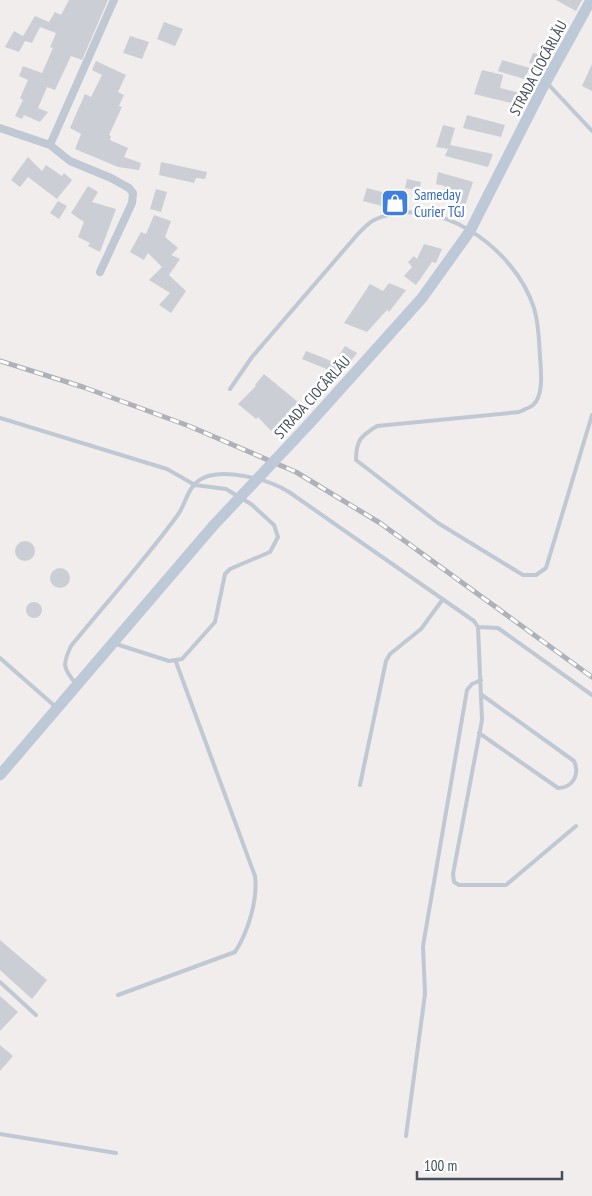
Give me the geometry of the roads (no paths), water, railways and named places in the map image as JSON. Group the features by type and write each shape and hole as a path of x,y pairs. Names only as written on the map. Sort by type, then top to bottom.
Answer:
{"main road":[{"name":"STRADA CIOCÂRLĂU","path":"0,775 213,526 309,424 422,298 470,231 546,82 591,0"}],"street":[{"path":"50,145 114,0"},
{"path":"0,128 50,145 70,162 111,178 129,188 133,193 132,203 100,272"}],"lane":[{"path":"546,82 592,131"},
{"path":"230,389 252,357 357,235 373,221 393,214 413,211 448,220 470,231 502,256 524,287 534,307 539,330 541,372 539,393 534,404 519,412 378,426 364,434 356,446 356,460 438,523 523,575 536,575 546,568 592,415"},
{"path":"0,418 167,469 195,485 226,489 252,504 274,525 278,537 270,552 230,569 225,574 215,622 182,659 176,662 114,644"},
{"path":"78,686 65,671 64,666 71,646 179,515 195,485 207,477 229,474 279,486 443,599 474,621 478,627 482,710 453,874 454,882 459,885 506,885 576,826"},
{"path":"360,785 386,661 390,654 421,630 443,599"},
{"path":"478,627 498,628 592,695"},
{"path":"0,658 58,709"},
{"path":"118,995 235,952 241,942 257,890 256,876 176,662"},
{"path":"406,1136 426,994 424,946 467,690 472,684 480,680"},
{"path":"479,733 558,788 570,785 576,774 577,768 574,761 482,695"},
{"path":"0,982 36,1014"},
{"path":"0,1134 116,1153"}],"railway":[{"path":"0,361 83,387 189,426 296,472 380,523 592,677"}],"place":[{"name":"Sameday Curier TGJ","path":"395,203"}]}
